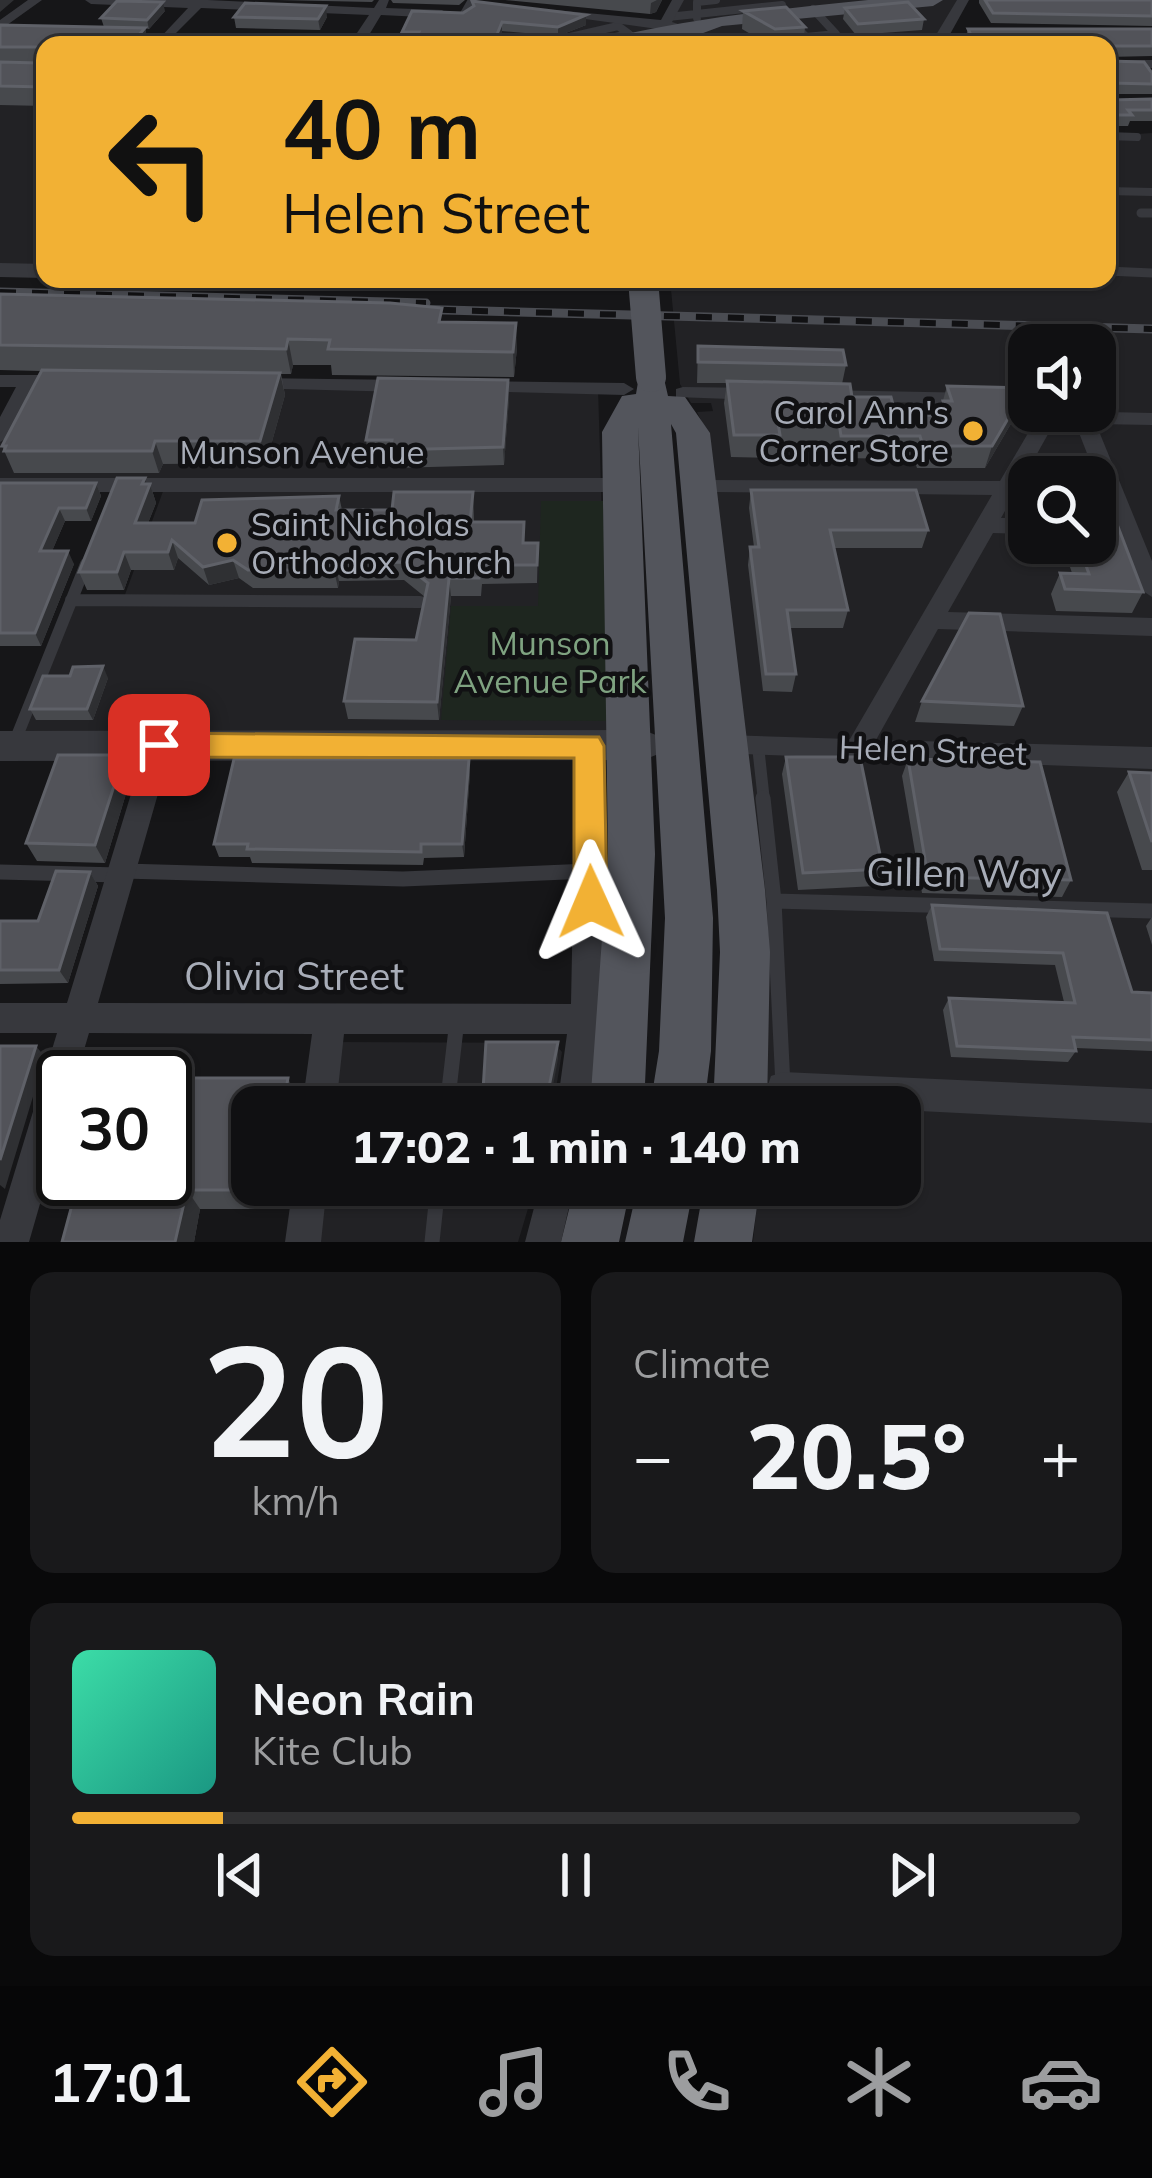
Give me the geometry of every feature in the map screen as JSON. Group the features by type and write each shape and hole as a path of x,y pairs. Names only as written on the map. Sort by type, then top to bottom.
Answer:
{"main road":[{"path":"653,30 783,7 933,0"},
{"path":"653,30 734,19"},
{"path":"0,30 99,36"},
{"path":"644,288 689,918 680,1086"},
{"path":"620,1086 629,1009 635,879 620,746 619,432 653,392"},
{"path":"653,392 693,433 733,746 745,952 761,1086"},
{"path":"590,1242 598,1206"},
{"path":"654,1242 662,1206"},
{"path":"724,1242 729,1206"}],"street":[{"path":"0,30 36,0"},
{"path":"91,0 490,7"},
{"path":"534,11 653,30 678,0"},
{"path":"942,36 964,0"},
{"path":"169,36 200,2"},
{"path":"362,36 381,6"},
{"path":"1116,64 1152,64"},
{"path":"0,270 36,270"},
{"path":"0,381 100,382"},
{"path":"0,436 29,381"},
{"path":"242,384 432,386"},
{"path":"456,386 775,395"},
{"path":"798,395 1008,400"},
{"path":"1116,417 1152,419"},
{"path":"860,746 1040,432"},
{"path":"1086,432 1152,590"},
{"name":"Munson Avenue","path":"0,485 114,494 604,485"},
{"path":"715,485 1007,488"},
{"path":"986,525 1008,526"},
{"path":"1116,529 1128,529"},
{"path":"932,620 1152,627"},
{"path":"10,1228 159,745"},
{"path":"6,746 620,746 590,872 587,1019 577,1086"},
{"name":"Helen Street","path":"733,746 860,746 1152,758"},
{"name":"Olivia Street","path":"0,1018 587,1019"},
{"path":"322,1086 330,1018"},
{"path":"921,1101 1152,1106"},
{"path":"303,1242 307,1206"},
{"path":"542,1242 551,1206"}],"lane":[{"path":"588,36 653,30 698,2 716,0"},
{"path":"619,36 783,7 805,36"},
{"path":"813,9 836,34 816,36"},
{"path":"949,36 968,31"},
{"path":"1116,136 1137,137"},
{"path":"1116,191 1152,192"},
{"path":"1116,271 1152,273"},
{"path":"6,746 94,542"},
{"path":"71,600 420,602"},
{"path":"733,746 774,902 763,1086"},
{"path":"0,872 403,878 590,872"},
{"name":"Gillen Way","path":"774,902 1152,911"},
{"path":"449,1086 457,1018"},
{"path":"431,1242 435,1206"}],"shaded area":[{"path":"678,0 963,0 943,36 477,36 491,7 664,24"},
{"path":"0,33 74,36 36,36 36,271 0,270"},
{"path":"1152,133 1152,1242 753,1242 757,1206 921,1206 921,1086 766,1086 766,921 708,435 697,412 713,411 711,403 691,403 680,384 671,288 1116,288 1116,135"},
{"path":"29,381 598,388 609,745 13,746 71,600 123,600 165,486 0,485 0,436"},
{"path":"335,1042 554,1043 562,1052 556,1086 330,1086"},
{"path":"318,1206 529,1206 518,1242 314,1242"}],"green space":[{"name":"Munson Avenue Park","path":"541,501 603,501 611,721 441,720 451,606 538,606"}],"building":[{"path":"985,0 1152,0 1152,16 993,13"},
{"path":"117,1 163,2 147,20 101,18"},
{"path":"472,1 586,15 558,27 502,22 496,36 402,32 412,11 463,13 474,6"},
{"path":"908,2 924,19 858,24 845,8"},
{"path":"245,3 326,6 318,19 234,17"},
{"path":"786,7 805,27 775,29 743,11"},
{"path":"0,25 145,28 138,36 36,36 36,47 0,47"},
{"path":"968,29 1152,29 1152,46 1116,46 1116,36 972,36"},
{"path":"1116,61 1144,62 1152,73 1152,84 1116,83"},
{"path":"0,62 36,63 36,87 0,86"},
{"path":"1152,99 1152,110 1128,110 1132,115 1116,115 1116,100"},
{"path":"0,294 390,303 442,308 439,322 516,323 513,352 328,349 330,340 288,339 286,349 0,345"},
{"path":"698,346 843,350 846,365 698,362"},
{"path":"42,370 280,373 260,441 155,441 152,451 4,451 6,446 2,446"},
{"path":"378,378 508,380 503,447 390,450 392,440 366,440"},
{"path":"727,381 850,384 852,397 891,397 896,416 947,415 943,401 952,401 947,386 1008,388 1008,419 992,446 923,446 920,436 841,436 839,423 778,423 780,435 734,435"},
{"path":"117,478 145,478 142,484 150,484 135,523 195,523 202,500 339,496 336,510 392,510 394,492 473,492 470,522 524,522 523,543 538,543 537,565 481,565 479,578 449,578 437,702 344,701 355,639 416,640 428,583 402,562 335,563 334,570 248,570 233,560 203,567 172,540 168,552 124,552 117,572 79,572"},
{"path":"0,483 96,483 86,508 59,508 40,551 68,551 35,633 0,633"},
{"path":"751,490 916,490 928,530 830,530 848,610 787,610 796,674 766,674 750,547 759,547"},
{"path":"1116,522 1143,592 1065,589 1060,573 1089,574 1085,564 1116,564"},
{"path":"969,613 1000,614 1023,706 922,701"},
{"path":"103,666 87,709 30,709 43,676 70,676 73,667"},
{"path":"58,755 124,755 95,845 26,843"},
{"path":"786,757 860,757 883,869 803,873"},
{"path":"234,759 469,759 462,844 421,844 421,852 247,849 248,844 214,844"},
{"path":"908,759 1040,762 1071,880 928,877"},
{"path":"1129,772 1152,773 1152,842"},
{"path":"56,871 90,872 59,970 0,970 0,921 38,921"},
{"path":"932,905 1107,913 1132,992 1152,993 1152,1040 1073,1037 1076,1051 957,1046 949,998 1075,1003 1063,953 940,949"},
{"path":"486,1042 558,1042 549,1086 483,1086"},
{"path":"0,1046 36,1046 0,1160"},
{"path":"192,1078 288,1078 287,1086 231,1086 231,1190 192,1190"},
{"path":"72,1206 183,1206 175,1242 62,1242"}],"railway":[{"path":"0,292 426,303"},
{"path":"408,309 1152,329"}],"place":[{"name":"Carol Ann's Corner Store","path":"973,431"},
{"name":"Saint Nicholas Orthodox Church","path":"227,543"}],"route":[{"path":"159,745 589,746 591,902"}]}
